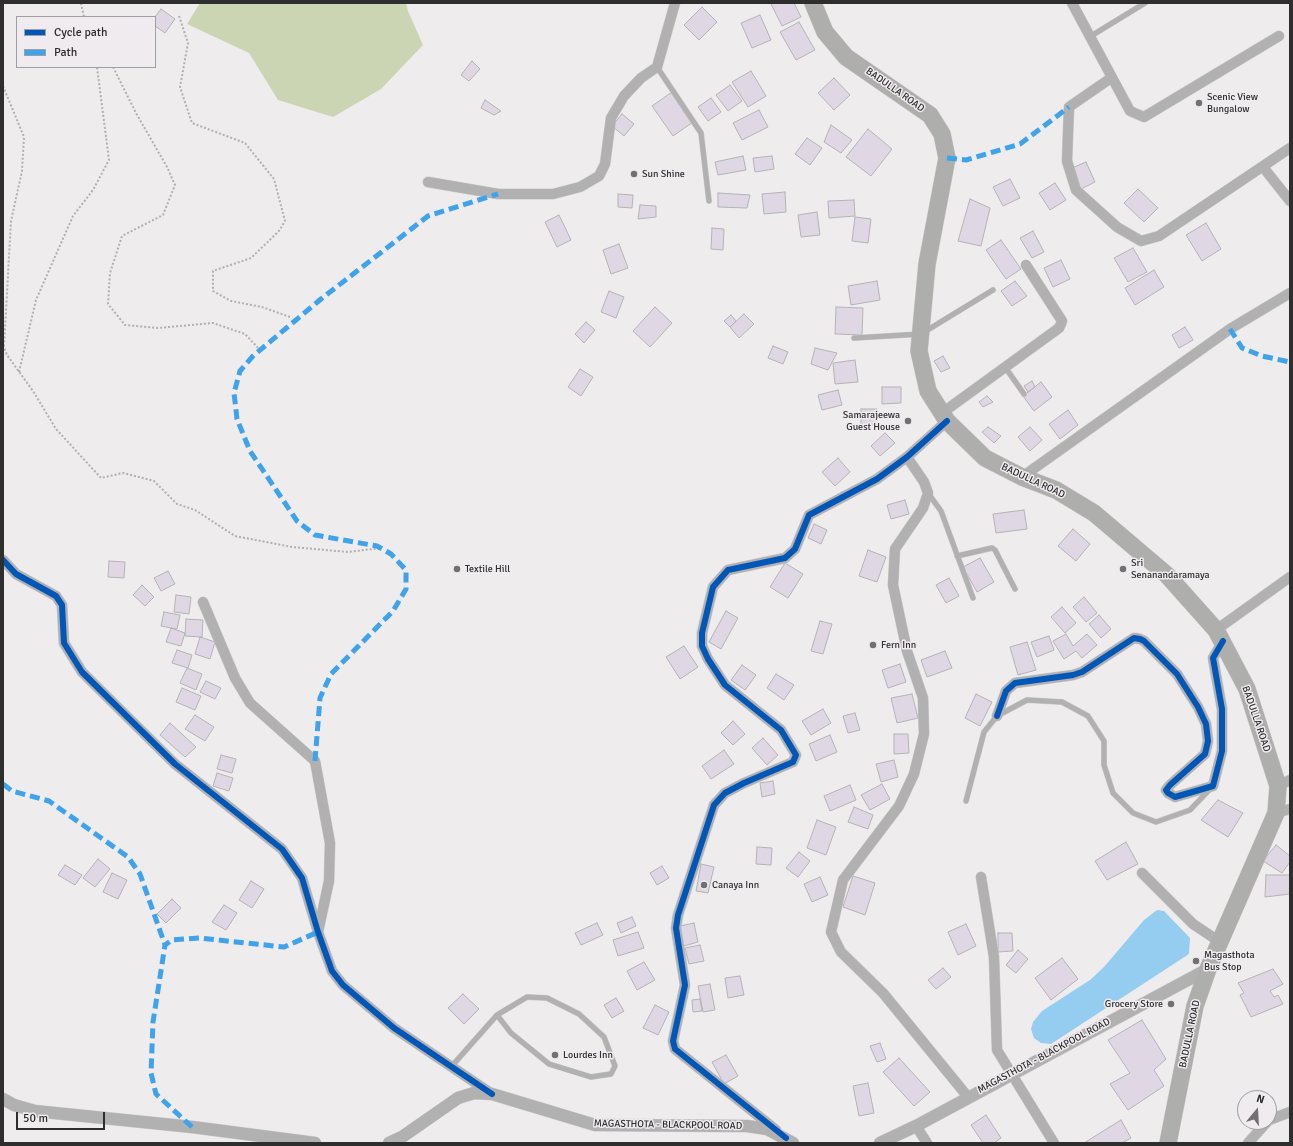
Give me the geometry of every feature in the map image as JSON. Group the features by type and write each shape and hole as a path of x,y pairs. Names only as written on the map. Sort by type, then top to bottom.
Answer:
{"highway":[{"name":"BADULLA ROAD","path":"813,3 825,32 846,56 930,115 942,134 947,158 927,264 919,351 928,392 945,417 985,458 1022,477 1056,490 1094,513 1167,575 1219,635 1247,689 1284,783 1283,811 1220,942 1208,969 1195,1006 1168,1143"}],"street":[{"path":"428,182 498,194 553,194 580,187 599,176 605,164 611,118 624,96 641,78 657,67 675,3"},
{"path":"1072,3 1130,111 1144,117 1279,36"},
{"path":"1111,78 1069,107 1067,161 1076,190 1117,227 1141,240 1159,236 1290,148"},
{"path":"1263,167 1290,201"},
{"path":"790,1140 675,1049 673,1041 685,985 676,928 678,915 714,805 725,793 744,782 793,762 796,754 781,730 725,685 708,660 702,646 702,633 713,587 728,570 785,558 795,549 809,515 877,478 907,457 945,417 1005,367 1059,328 1062,321 1026,265"},
{"path":"1022,477 1230,329 1290,293"},
{"path":"907,457 924,482 928,493 923,508 895,549 893,585 907,650 923,698 924,734 914,774 899,806 843,880 830,932 840,952 883,993 968,1097"},
{"path":"3,560 16,574 56,596 62,605 64,643 82,672 175,764 282,849 302,878 318,932 332,971 343,985 394,1028 492,1094"},
{"path":"997,716 1006,691 1015,683 1078,674 1134,638 1140,639 1144,641 1177,674 1198,707 1206,724 1208,741 1205,754 1166,790 1175,797 1213,786 1222,751 1222,709 1213,658 1219,635 1290,577"},
{"path":"203,602 235,678 250,703 315,761 330,843 329,880 318,932"},
{"path":"1142,873 1193,924 1220,942"},
{"path":"981,877 994,957 997,1050 1054,1143"},
{"name":"MAGASTHOTA - BLACKPOOL ROAD","path":"880,1143 916,1126 1208,969"},
{"name":"MAGASTHOTA - BLACKPOOL ROAD","path":"389,1143 402,1137 458,1098 474,1093 492,1094 595,1126 747,1126 768,1130 790,1140"},
{"path":"3,1099 14,1105 35,1111 192,1127 314,1143"},
{"path":"1277,1117 1290,1112"},
{"path":"916,1126 927,1143"},
{"path":"1248,1143 1260,1130"}],"lane":[{"path":"1091,36 1145,3"},
{"path":"657,67 701,133 709,201"},
{"path":"854,338 921,334 993,290"},
{"path":"1005,367 1024,394"},
{"path":"928,493 941,510 973,598"},
{"path":"957,556 992,548 1015,589"},
{"path":"966,801 984,732 997,716 1027,700 1062,702 1088,716 1104,741 1104,764 1113,793 1133,813 1156,822 1190,810 1213,786"},
{"path":"451,1067 497,1015 527,997 546,998 579,1014 604,1037 615,1066 611,1074 592,1077 549,1064 512,1033 497,1015"}],"path":[{"path":"81,3 84,16"},
{"path":"179,16 188,43 180,87 192,123 244,143 274,179 285,221 279,231 251,258 213,271 213,291 232,301 262,307 290,317"},
{"path":"19,372 36,300 73,216 93,190 109,160 97,68"},
{"path":"113,68 136,114 167,167 175,186 163,216 122,236 110,273 108,304 125,325 158,328 213,323 246,334 260,350"},
{"path":"3,86 24,138 22,171 10,221 4,349"},
{"path":"3,345 4,349 56,429 101,478 123,473 154,481 177,504 195,510 235,536 292,547 348,552 381,548"}],"green space":[{"path":"200,3 406,3 423,45 381,89 333,117 278,100 249,53 187,24"}],"water":[{"path":"1157,910 1164,911 1190,938 1189,954 1051,1044 1041,1043 1034,1038 1031,1029 1033,1022 1042,1011 1090,980 1104,967 1144,920"}],"building":[{"path":"794,3 801,17 782,26 771,4"},
{"path":"702,7 717,22 699,40 684,25"},
{"path":"161,9 175,19 165,33 156,27 156,16"},
{"path":"760,15 771,40 752,48 741,23"},
{"path":"799,22 815,50 796,60 780,32"},
{"path":"472,61 480,69 469,81 461,75"},
{"path":"751,71 766,96 748,107 732,82"},
{"path":"834,78 850,95 834,110 818,93"},
{"path":"730,85 742,101 728,111 716,95"},
{"path":"672,92 693,122 673,136 652,106"},
{"path":"711,98 721,112 708,121 698,107"},
{"path":"485,100 501,111 494,115 481,108"},
{"path":"759,110 768,127 742,140 733,123"},
{"path":"622,114 634,124 624,136 612,126"},
{"path":"831,125 852,140 841,153 824,142"},
{"path":"868,129 892,149 871,176 846,157"},
{"path":"807,138 822,148 810,165 795,154"},
{"path":"743,156 746,170 718,175 715,162"},
{"path":"772,156 774,169 755,172 753,158"},
{"path":"1086,162 1095,182 1081,189 1072,168"},
{"path":"1010,179 1020,198 1003,206 993,187"},
{"path":"1055,183 1066,200 1050,210 1039,193"},
{"path":"1138,189 1158,208 1144,222 1124,203"},
{"path":"785,192 786,212 764,214 762,194"},
{"path":"718,193 750,195 747,208 718,207"},
{"path":"618,194 633,195 632,208 618,207"},
{"path":"970,199 990,208 981,246 958,241"},
{"path":"854,200 855,216 829,218 828,201"},
{"path":"640,205 656,206 656,217 638,219"},
{"path":"817,212 820,235 801,237 798,215"},
{"path":"559,215 571,240 557,247 545,222"},
{"path":"855,217 871,219 868,243 852,241"},
{"path":"1206,223 1221,249 1202,261 1186,235"},
{"path":"712,228 724,229 723,250 711,249"},
{"path":"1033,231 1044,252 1032,258 1020,238"},
{"path":"1001,240 1021,269 1006,279 986,250"},
{"path":"619,244 628,268 611,274 603,250"},
{"path":"1133,248 1147,272 1128,282 1114,258"},
{"path":"1061,260 1070,279 1053,287 1044,268"},
{"path":"1154,270 1164,287 1135,305 1125,288"},
{"path":"877,281 880,300 851,305 848,286"},
{"path":"1015,281 1027,296 1012,306 1001,291"},
{"path":"609,291 624,297 616,318 601,312"},
{"path":"655,307 672,323 650,347 633,331"},
{"path":"836,307 863,308 862,335 835,334"},
{"path":"744,314 754,324 739,338 730,327"},
{"path":"731,315 736,321 730,327 724,321"},
{"path":"586,322 595,330 584,343 575,334"},
{"path":"1185,327 1193,340 1179,348 1172,335"},
{"path":"773,346 788,352 783,364 768,358"},
{"path":"815,348 837,353 828,370 811,364"},
{"path":"943,356 950,368 941,372 934,361"},
{"path":"855,360 858,382 835,384 833,363"},
{"path":"580,369 593,377 581,396 568,387"},
{"path":"1032,381 1035,387 1028,392 1024,386"},
{"path":"1041,382 1052,397 1034,411 1023,396"},
{"path":"882,387 901,387 901,403 882,404"},
{"path":"838,390 842,405 822,410 818,395"},
{"path":"987,396 993,402 983,407 979,402"},
{"path":"861,409 877,409 877,425 861,425"},
{"path":"1068,410 1078,425 1060,439 1049,424"},
{"path":"988,427 1001,436 994,443 982,432"},
{"path":"1030,427 1042,440 1030,451 1018,437"},
{"path":"885,433 895,443 880,456 871,446"},
{"path":"838,458 850,472 835,486 822,472"},
{"path":"905,500 909,514 891,519 887,505"},
{"path":"1024,510 1027,529 996,533 993,514"},
{"path":"814,524 827,530 821,544 808,538"},
{"path":"1073,529 1090,544 1076,561 1058,546"},
{"path":"868,550 886,557 877,582 859,576"},
{"path":"980,558 994,582 977,592 963,567"},
{"path":"109,561 125,562 124,578 108,577"},
{"path":"785,563 803,574 788,598 770,587"},
{"path":"168,571 175,584 161,591 154,578"},
{"path":"949,578 959,596 946,603 936,585"},
{"path":"142,585 154,597 145,606 133,595"},
{"path":"176,595 191,597 189,614 174,612"},
{"path":"1084,597 1097,613 1086,622 1073,607"},
{"path":"1062,607 1076,623 1065,633 1051,617"},
{"path":"726,611 738,618 721,649 709,642"},
{"path":"164,612 180,615 177,629 161,626"},
{"path":"1099,615 1111,629 1101,638 1089,624"},
{"path":"186,619 203,620 202,637 185,636"},
{"path":"820,621 832,624 823,654 811,651"},
{"path":"171,628 185,633 181,646 166,642"},
{"path":"1066,634 1073,646 1087,634 1097,645 1082,658 1076,651 1064,659 1053,641"},
{"path":"1049,636 1054,650 1037,657 1031,642"},
{"path":"200,637 215,642 210,659 195,654"},
{"path":"1027,642 1036,670 1018,675 1010,647"},
{"path":"684,646 698,667 680,679 666,657"},
{"path":"177,650 192,655 188,668 172,663"},
{"path":"945,651 952,668 927,677 921,660"},
{"path":"900,664 906,682 888,688 882,670"},
{"path":"742,665 756,675 745,690 731,680"},
{"path":"187,668 202,674 196,690 180,683"},
{"path":"776,674 794,685 784,700 767,688"},
{"path":"206,681 221,688 215,699 200,692"},
{"path":"182,688 201,696 195,710 176,702"},
{"path":"912,694 918,718 897,723 891,698"},
{"path":"976,694 992,702 980,726 965,718"},
{"path":"823,709 831,723 811,735 802,721"},
{"path":"855,713 860,730 848,733 843,716"},
{"path":"195,715 214,727 205,741 185,729"},
{"path":"733,721 745,734 733,745 721,733"},
{"path":"170,723 196,747 185,757 160,735"},
{"path":"894,734 908,734 909,753 894,754"},
{"path":"830,735 837,752 816,761 809,744"},
{"path":"763,738 778,755 767,765 752,748"},
{"path":"724,750 734,764 711,779 702,766"},
{"path":"221,755 236,759 232,773 217,769"},
{"path":"894,760 898,777 881,782 876,764"},
{"path":"217,773 233,778 229,791 213,786"},
{"path":"773,781 775,794 762,797 760,783"},
{"path":"882,784 890,799 870,810 861,795"},
{"path":"850,785 856,800 830,811 824,796"},
{"path":"1218,800 1243,813 1228,837 1201,820"},
{"path":"854,807 873,815 868,829 848,822"},
{"path":"817,820 836,827 826,855 807,848"},
{"path":"1126,842 1138,864 1107,880 1095,861"},
{"path":"1276,845 1290,856 1290,862 1282,873 1263,861"},
{"path":"757,847 772,848 771,865 756,864"},
{"path":"799,852 810,861 798,877 786,868"},
{"path":"98,859 110,869 95,887 83,878"},
{"path":"701,864 714,867 708,893 696,891"},
{"path":"65,865 82,875 75,885 58,875"},
{"path":"662,866 669,878 657,885 650,873"},
{"path":"112,873 127,880 118,899 103,892"},
{"path":"1266,875 1290,875 1290,894 1265,897"},
{"path":"853,876 875,883 865,915 843,907"},
{"path":"820,877 828,895 812,902 804,884"},
{"path":"251,881 264,889 252,908 239,900"},
{"path":"172,899 181,908 166,923 157,914"},
{"path":"224,905 237,913 226,930 212,922"},
{"path":"632,917 636,926 621,933 617,923"},
{"path":"597,923 603,935 581,945 575,933"},
{"path":"694,923 698,942 684,946 680,926"},
{"path":"966,924 976,946 958,955 948,932"},
{"path":"638,932 644,948 618,956 613,940"},
{"path":"998,933 1012,933 1013,951 998,952"},
{"path":"700,945 704,961 689,964 685,948"},
{"path":"1018,950 1028,959 1016,973 1006,965"},
{"path":"1062,958 1078,979 1051,1000 1035,978"},
{"path":"644,962 655,980 637,990 627,971"},
{"path":"943,968 951,977 936,989 928,980"},
{"path":"1273,969 1283,984 1270,991 1274,997 1278,995 1283,1004 1251,1017 1240,995 1244,993 1238,983"},
{"path":"740,976 744,995 728,998 725,978"},
{"path":"710,984 715,1010 703,1012 698,986"},
{"path":"463,994 479,1009 464,1024 448,1008"},
{"path":"616,998 624,1011 612,1018 604,1005"},
{"path":"700,999 702,1011 693,1012 692,1000"},
{"path":"655,1005 669,1012 658,1035 643,1028"},
{"path":"1142,1020 1166,1059 1154,1070 1164,1086 1128,1110 1110,1084 1130,1073 1108,1040"},
{"path":"880,1043 886,1059 877,1062 870,1046"},
{"path":"726,1055 738,1076 724,1084 712,1062"},
{"path":"899,1058 930,1092 914,1106 883,1072"},
{"path":"868,1083 874,1113 859,1116 853,1086"},
{"path":"986,1115 1001,1138 994,1143 983,1143 971,1125"},
{"path":"1121,1120 1131,1138 1122,1143 1084,1143"}],"marked path":[{"path":"947,158 966,160 1020,144 1069,107"},
{"path":"315,761 320,698 331,674 393,611 406,589 406,570 391,554 377,546 315,535 297,521 250,451 237,419 234,393 240,371 253,356 321,299 428,216 498,194"},
{"path":"1230,329 1242,348 1262,356 1290,362"},
{"path":"3,784 12,791 49,801 128,857 140,874 165,945"},
{"path":"192,1127 156,1094 151,1073 153,1022 165,945 172,940 199,938 284,947 318,932"}],"cycle path":[{"path":"786,1138 675,1049 673,1041 685,985 676,928 678,915 714,805 725,793 744,783 793,762 796,755 781,730 725,685 708,659 702,646 702,633 713,587 728,570 785,558 795,549 809,515 877,479 907,457 947,421"},
{"path":"3,560 16,574 56,596 62,605 64,643 82,672 175,764 282,849 302,878 318,932 332,971 343,985 394,1028 492,1094"},
{"path":"997,716 1006,691 1015,683 1073,675 1082,672 1134,638 1140,639 1144,641 1177,674 1198,707 1206,724 1208,741 1205,754 1166,790 1175,797 1213,786 1222,751 1222,709 1213,658 1223,641"}],"place":[{"name":"Scenic View Bungalow","path":"1199,103"},
{"name":"Sun Shine","path":"634,174"},
{"name":"Samarajeewa Guest House","path":"908,421"},
{"name":"Textile Hill","path":"457,569"},
{"name":"Sri Senanandaramaya","path":"1123,569"},
{"name":"Fern Inn","path":"873,645"},
{"name":"Canaya Inn","path":"704,885"},
{"name":"Magasthota Bus Stop","path":"1196,961"},
{"name":"Grocery Store","path":"1171,1004"},
{"name":"Lourdes Inn","path":"555,1055"}]}
